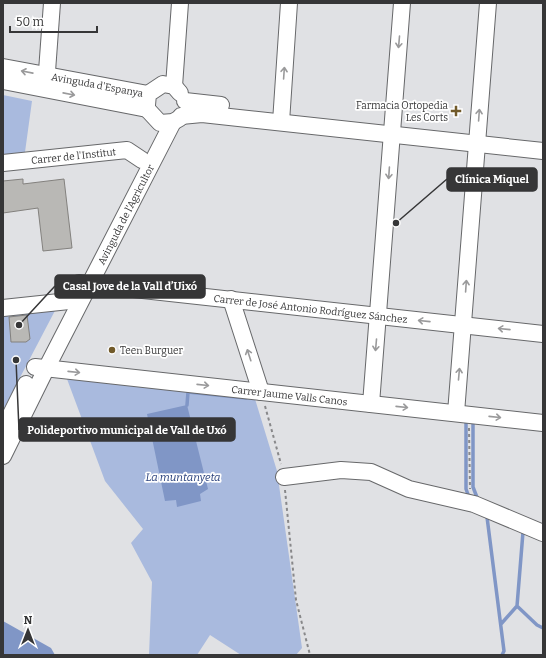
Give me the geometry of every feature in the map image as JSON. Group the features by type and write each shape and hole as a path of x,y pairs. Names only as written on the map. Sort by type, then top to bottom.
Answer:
{"street":[{"path":"46,82 52,3"},
{"path":"169,3 168,85 186,101 281,117 478,138 543,140"},
{"path":"180,3 168,85 148,102 171,120 202,114 281,117"},
{"path":"281,117 289,3"},
{"path":"371,404 402,3"},
{"path":"462,414 463,325 488,3"},
{"name":"Avinguda d'Espanya","path":"3,67 46,82 148,102"},
{"name":"Avinguda d'Espanya","path":"3,81 46,82"},
{"path":"171,120 186,101"},
{"name":"Avinguda de l'Agricultor","path":"3,456 69,301 84,283 142,160 171,120"},
{"name":"Avinguda de l'Agricultor","path":"3,430 41,368 84,283 171,120"},
{"path":"478,138 543,151"},
{"name":"Carrer de l'Institut","path":"3,163 127,150 142,160"},
{"name":"Carrer de José Antonio Rodríguez Sánchez","path":"84,283 543,334"},
{"path":"231,299 261,392"},
{"path":"3,308 69,301"},
{"name":"Carrer Jaume Valls Canos","path":"41,368 462,414 543,419"},
{"path":"284,476 341,470 371,472 409,490 474,504 543,533"}],"path":[{"path":"261,392 284,476 296,600 310,655"},
{"path":"462,414 469,486 474,504"}],"shaded area":[{"path":"3,95 32,101 25,152 3,155"},
{"path":"59,303 3,410 3,310"},
{"path":"67,379 255,399 277,471 302,648 296,655 241,655 210,635 197,655 149,655 152,582 131,543 143,529 105,481"}],"water":[{"name":"La muntanyeta","path":"187,405 208,489 200,494 201,501 177,507 176,500 165,501 147,414"},
{"path":"3,621 51,648 55,655 3,655"}],"building":[{"path":"23,179 23,184 64,179 72,248 43,251 38,208 3,213 3,181"},
{"path":"27,315 30,339 26,342 11,342 9,317"}],"waterway":[{"path":"187,405 188,392 246,398"},
{"path":"466,419 466,489 469,497"},
{"path":"473,420 473,487 478,500"},
{"path":"487,517 504,651 502,655"},
{"path":"501,624 517,606 523,532"},
{"path":"517,606 537,625 543,628"}],"place":[{"name":"Farmacia Ortopedia Les Corts","path":"456,111"},
{"name":"Clínica Miquel","path":"396,223"},
{"name":"Casal Jove de la Vall d’Uixó","path":"19,325"},
{"name":"Teen Burguer","path":"112,350"},
{"name":"Polideportivo municipal de Vall de Uxó","path":"16,360"}]}
